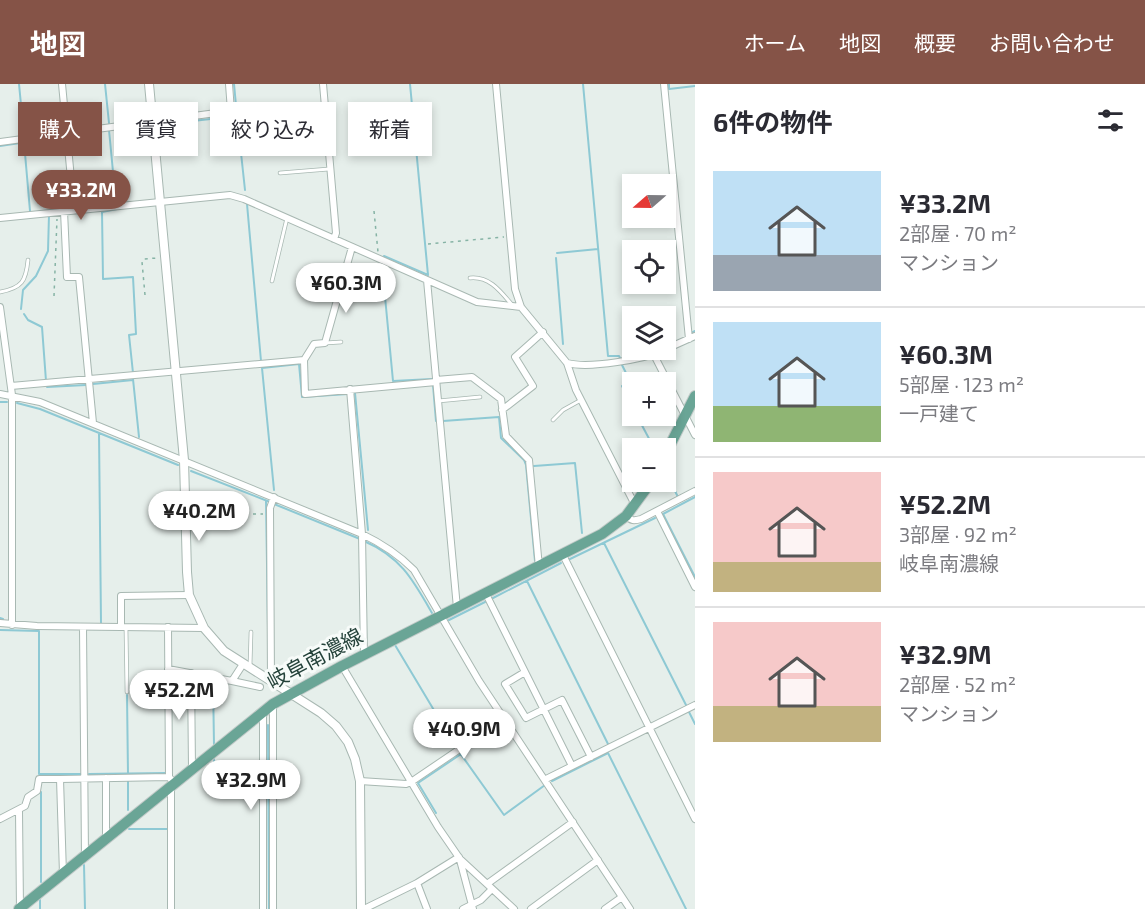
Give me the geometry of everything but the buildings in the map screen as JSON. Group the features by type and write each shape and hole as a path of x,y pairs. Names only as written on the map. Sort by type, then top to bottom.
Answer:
{"main road":[{"path":"674,438 695,396"},
{"name":"岐阜南濃線","path":"24,907 171,782 192,769 273,704 342,666 602,534 627,516 644,492"}],"street":[{"path":"62,84 64,102"},
{"path":"149,84 151,102"},
{"path":"198,116 231,111 229,84"},
{"path":"323,84 336,233 334,239"},
{"path":"496,84 509,236 518,307 543,332 567,363 581,400 635,506"},
{"path":"664,84 692,337 676,344"},
{"path":"0,142 18,140"},
{"path":"69,156 74,210"},
{"path":"156,156 184,460 189,595 204,628 224,651 321,713 336,726 348,742 360,781 363,909 417,883 459,858"},
{"path":"0,218 230,195 244,199 477,302 518,307"},
{"path":"60,211 67,277 79,277 93,423"},
{"path":"351,247 325,343 314,344 304,360 305,394 472,377 501,399 506,436 529,460 539,567"},
{"path":"427,280 457,608"},
{"path":"0,307 12,395 12,624"},
{"path":"502,410 533,386 515,357 543,332"},
{"path":"11,386 304,360"},
{"path":"567,363 586,365 622,360"},
{"path":"657,360 695,435"},
{"path":"350,389 362,534 364,655"},
{"path":"0,394 40,402 274,497 385,545 414,570 479,681 630,909"},
{"path":"627,516 630,520 635,521 695,491"},
{"path":"271,681 270,508 274,497"},
{"path":"657,511 695,587"},
{"path":"563,555 695,819"},
{"path":"486,594 572,766"},
{"path":"124,627 121,596 189,595"},
{"path":"0,623 83,627 204,628"},
{"path":"83,627 85,856"},
{"path":"168,627 171,909"},
{"path":"232,681 246,666"},
{"path":"342,666 459,858 514,909"},
{"path":"168,669 260,687"},
{"path":"525,672 505,684 526,718 562,700 591,757"},
{"path":"191,673 192,769"},
{"path":"273,704 273,909"},
{"path":"546,779 695,705"},
{"path":"262,712 263,909"},
{"path":"360,781 406,784 411,782 504,719"},
{"path":"106,778 106,838"},
{"path":"0,819 26,806 28,797 37,791 39,779 106,778 171,782"},
{"path":"60,779 63,874"},
{"path":"19,811 24,907"},
{"path":"463,909 472,907 490,886 573,822"},
{"path":"459,858 472,907"},
{"path":"531,909 598,860"},
{"path":"417,883 427,909"},
{"path":"605,909 622,897"}],"lane":[{"path":"280,174 330,169"},
{"path":"272,281 287,218"},
{"path":"0,292 10,290 23,281 27,276 28,260"},
{"path":"470,278 479,277 494,285 518,307"},
{"path":"325,343 341,342"},
{"path":"438,401 480,397"},
{"path":"553,420 581,400"},
{"path":"124,627 127,692"},
{"path":"246,666 251,632"}],"path":[{"path":"54,296 60,211"},
{"path":"374,211 379,259"},
{"path":"428,244 509,236"},
{"path":"145,295 142,262 144,259 165,257"},
{"path":"185,514 264,513"}],"waterway":[{"path":"19,84 21,102"},
{"path":"105,84 109,123"},
{"path":"198,120 237,116 234,84"},
{"path":"384,256 428,275 410,84"},
{"path":"583,84 608,356 619,356 620,358"},
{"path":"669,84 669,89 695,86"},
{"path":"109,130 116,203"},
{"path":"0,146 18,143"},
{"path":"25,156 30,211"},
{"path":"241,156 245,190"},
{"path":"247,204 261,361"},
{"path":"117,209 102,212 103,279 133,277 136,334 129,335 133,373"},
{"path":"21,309 23,290 36,276 48,251 49,215"},
{"path":"557,253 598,249"},
{"path":"556,258 563,344"},
{"path":"382,265 393,381 432,379"},
{"path":"24,314 28,320 42,327 46,381"},
{"path":"274,490 262,368 299,364 302,397 348,394"},
{"path":"622,365 626,372"},
{"path":"133,379 139,437"},
{"path":"93,384 133,380"},
{"path":"47,387 86,385"},
{"path":"433,385 436,421"},
{"path":"355,393 368,530"},
{"path":"0,402 7,402"},
{"path":"17,403 40,409 178,465"},
{"path":"443,421 499,417 501,438 524,460 526,465 535,561"},
{"path":"642,426 649,438"},
{"path":"99,433 101,623"},
{"path":"534,466 575,463 582,533"},
{"path":"191,471 270,502"},
{"path":"676,492 678,497"},
{"path":"695,497 663,514 695,577"},
{"path":"266,501 268,627"},
{"path":"274,504 360,539"},
{"path":"570,559 655,518"},
{"path":"364,541 377,547 397,562 412,580 432,613"},
{"path":"604,543 686,705"},
{"path":"493,598 561,563"},
{"path":"527,581 608,744"},
{"path":"449,620 485,602"},
{"path":"0,630 39,631 39,774 81,774"},
{"path":"395,645 456,747"},
{"path":"213,681 214,745"},
{"path":"127,695 128,774"},
{"path":"689,712 695,724"},
{"path":"268,725 269,909"},
{"path":"460,753 504,815 545,785"},
{"path":"552,781 608,753 686,909"},
{"path":"436,813 418,783 461,754"},
{"path":"214,757 214,772"},
{"path":"208,773 260,771"},
{"path":"89,774 166,773"},
{"path":"128,780 128,810"},
{"path":"41,792 41,882"},
{"path":"129,829 167,829"},
{"path":"84,865 85,909"},
{"path":"40,900 40,909"}]}
